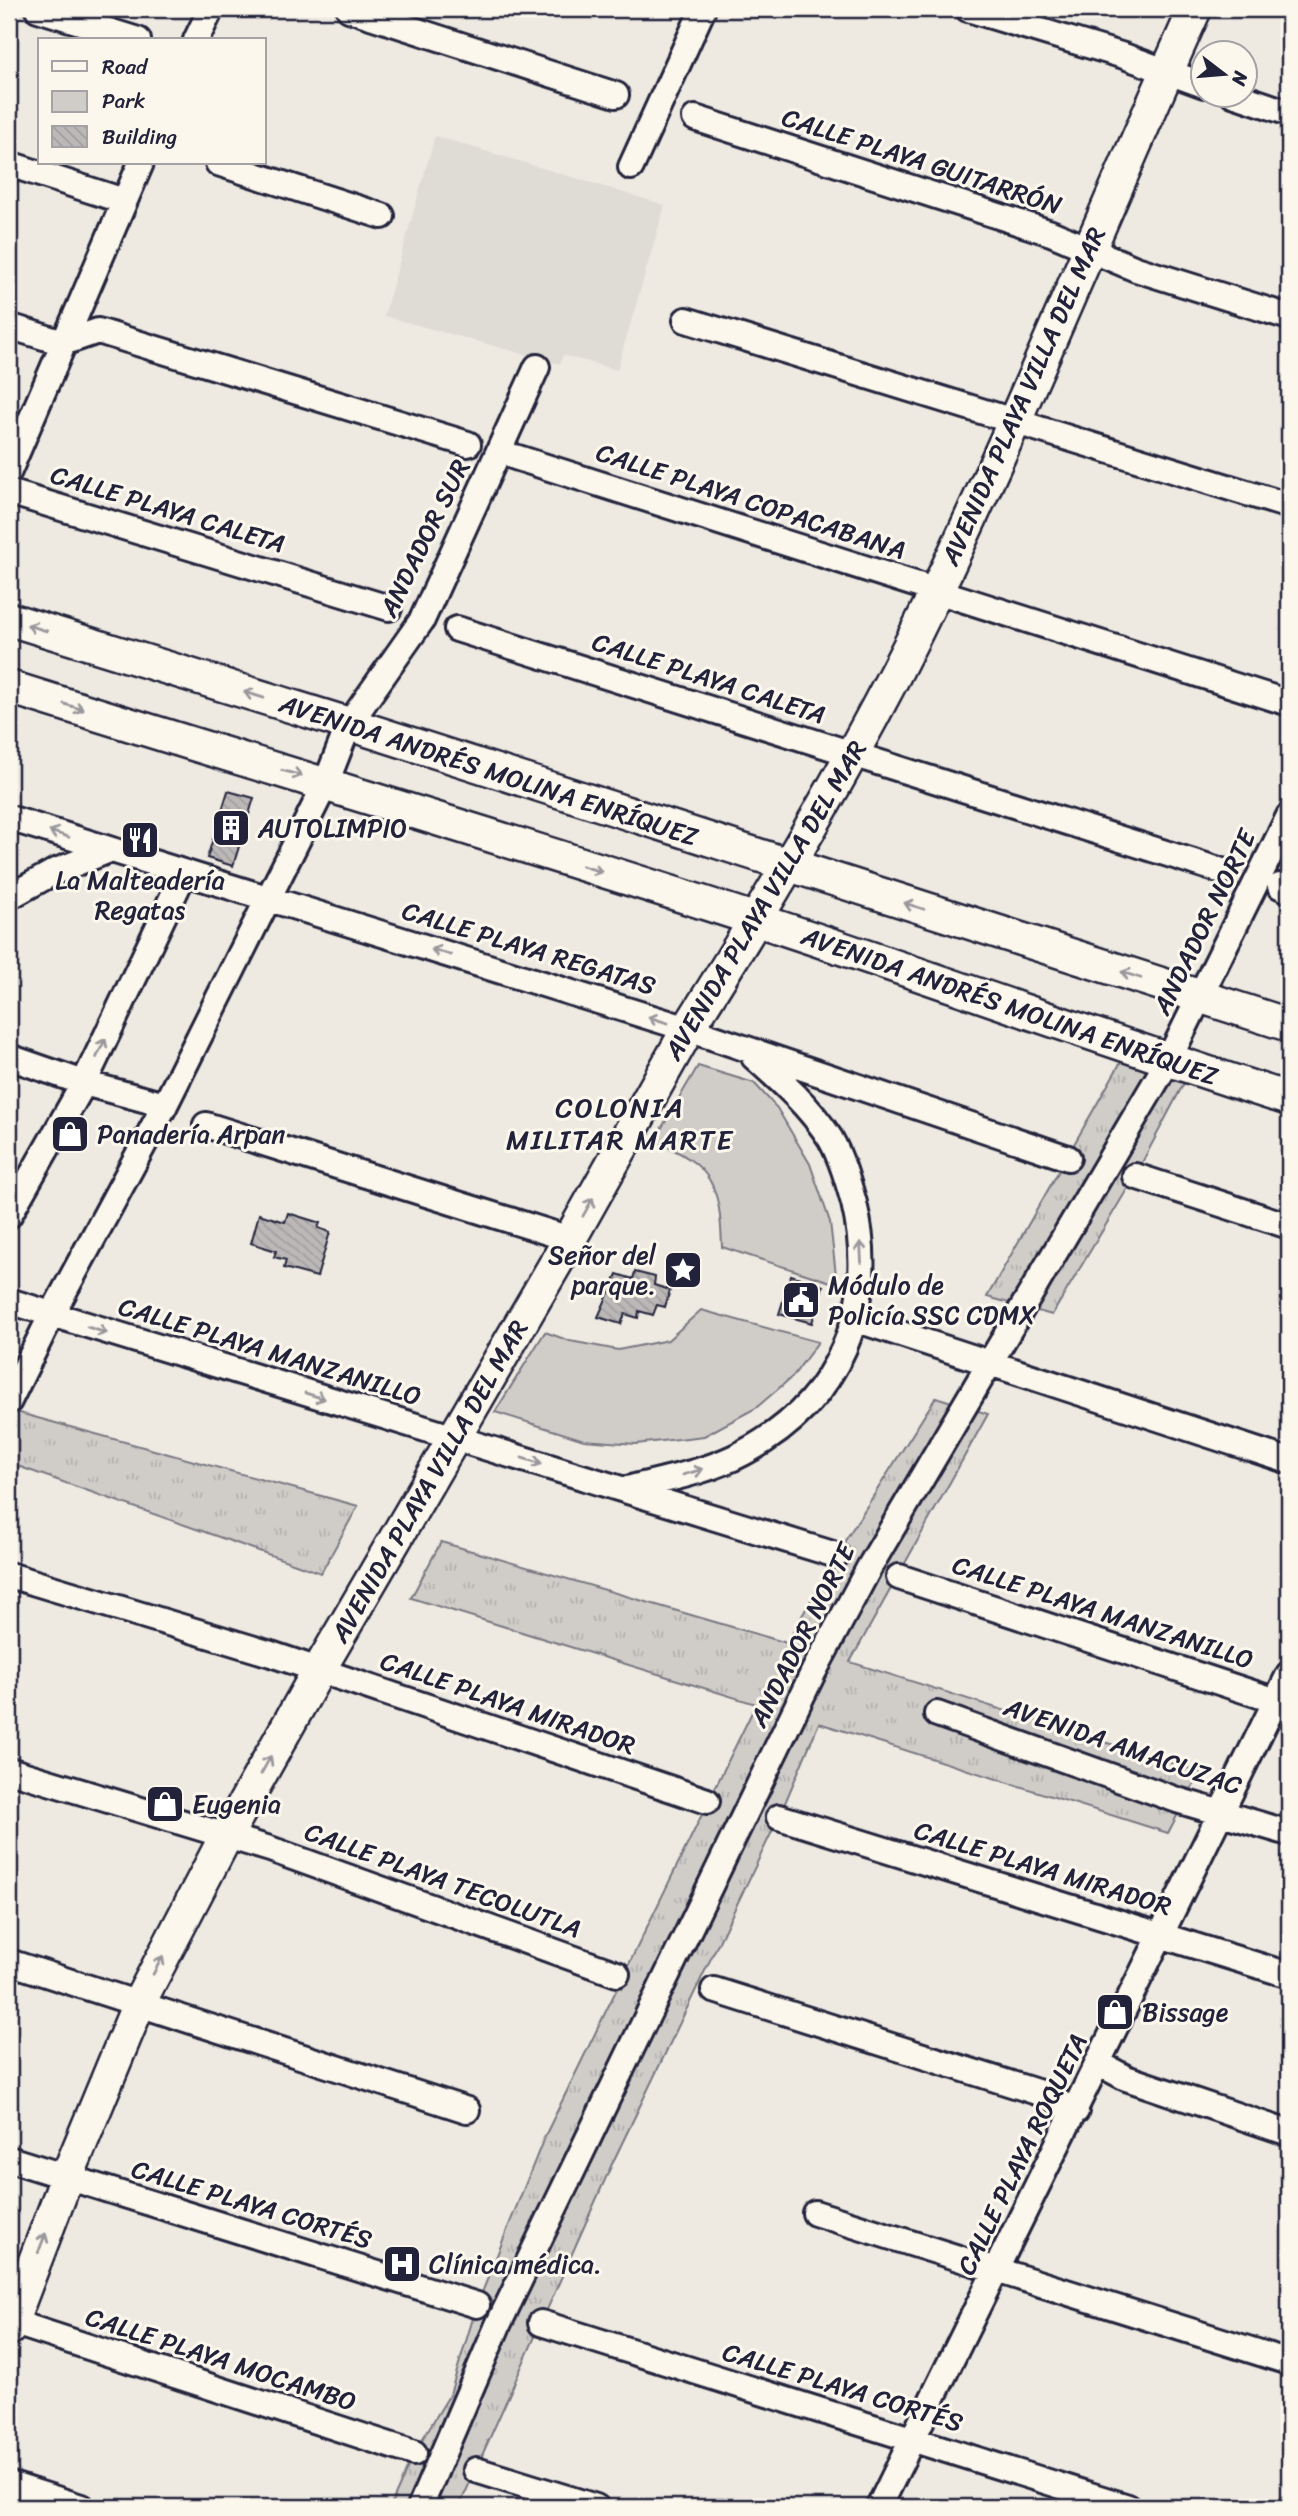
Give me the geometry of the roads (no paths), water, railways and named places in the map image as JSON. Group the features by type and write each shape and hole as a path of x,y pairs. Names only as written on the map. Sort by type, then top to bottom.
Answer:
{"main road":[{"name":"AVENIDA PLAYA VILLA DEL MAR","path":"10,2324 66,2177 139,2003 226,1836 318,1670 570,1239 688,1029 757,920 853,755 936,591 1014,421 1195,9"},
{"name":"AVENIDA ANDRÉS MOLINA ENRÍQUEZ","path":"9,619 349,724 1289,1025"},
{"name":"AVENIDA ANDRÉS MOLINA ENRÍQUEZ","path":"9,687 326,783 757,920 1168,1061 1289,1098"}],"street":[{"path":"38,9 132,38"},
{"path":"198,38 211,9"},
{"path":"349,9 616,94"},
{"path":"631,167 703,9"},
{"path":"968,9 1190,80"},
{"path":"1260,103 1289,113"},
{"name":"CALLE PLAYA GUITARRÓN","path":"695,118 1038,229 1136,269 1289,317"},
{"path":"9,164 124,201"},
{"path":"9,471 141,164"},
{"path":"221,164 382,216"},
{"path":"686,320 1289,506"},
{"path":"9,326 63,343 98,331 468,444"},
{"name":"ANDADOR SUR","path":"9,1401 51,1316 165,1105 326,783 349,724 422,620 537,367"},
{"name":"CALLE PLAYA COPACABANA","path":"515,457 1289,703"},
{"name":"CALLE PLAYA CALETA","path":"9,492 389,608"},
{"name":"CALLE PLAYA CALETA","path":"457,629 1222,872"},
{"name":"ANDADOR NORTE","path":"420,2507 498,2325 814,1671 870,1566 1168,1061 1289,816"},
{"name":"CALLE PLAYA REGATAS","path":"9,818 688,1029 1068,1158"},
{"path":"9,897 54,872 109,850"},
{"path":"9,1214 84,1083 184,873"},
{"path":"627,1489 699,1470 743,1454 779,1430 814,1399 822,1388 837,1365 855,1319 862,1276 859,1226 849,1184 831,1140 805,1103 746,1049"},
{"path":"9,1057 84,1083 165,1105"},
{"path":"206,1125 570,1239"},
{"path":"1135,1176 1289,1226"},
{"name":"CALLE PLAYA MANZANILLO","path":"9,1301 836,1555"},
{"path":"855,1319 1289,1461"},
{"name":"CALLE PLAYA MIRADOR","path":"9,1575 318,1670 707,1801"},
{"name":"CALLE PLAYA MANZANILLO","path":"899,1577 1282,1703"},
{"name":"CALLE PLAYA ROQUETA","path":"879,2507 1223,1813 1282,1703 1289,1674"},
{"name":"AVENIDA AMACUZAC","path":"937,1714 1177,1800 1289,1833"},
{"name":"CALLE PLAYA TECOLUTLA","path":"9,1770 226,1836 617,1974"},
{"name":"CALLE PLAYA MIRADOR","path":"779,1817 1289,1975"},
{"path":"9,1962 467,2110"},
{"path":"714,1990 1040,2093 1076,2111"},
{"path":"1100,2064 1126,2078 1289,2133"},
{"name":"CALLE PLAYA CORTÉS","path":"9,2159 477,2305"},
{"path":"815,2213 1289,2362"},
{"name":"CALLE PLAYA CORTÉS","path":"541,2323 1128,2507"},
{"name":"CALLE PLAYA MOCAMBO","path":"10,2324 414,2453"},
{"path":"476,2470 596,2507"},
{"path":"9,2484 81,2507"}],"place":[{"name":"AUTOLIMPIO","path":"231,828"},
{"name":"La Malteadería Regatas","path":"140,840"},
{"name":"Panadería Arpan","path":"70,1134"},
{"name":"Señor del parque.","path":"683,1270"},
{"name":"Módulo de Policía SSC CDMX","path":"801,1300"},
{"name":"Eugenia","path":"165,1804"},
{"name":"Bissage","path":"1115,2012"},
{"name":"Clínica médica.","path":"402,2264"}],"district":[{"name":"COLONIA MILITAR MARTE","path":"620,1123"}]}
